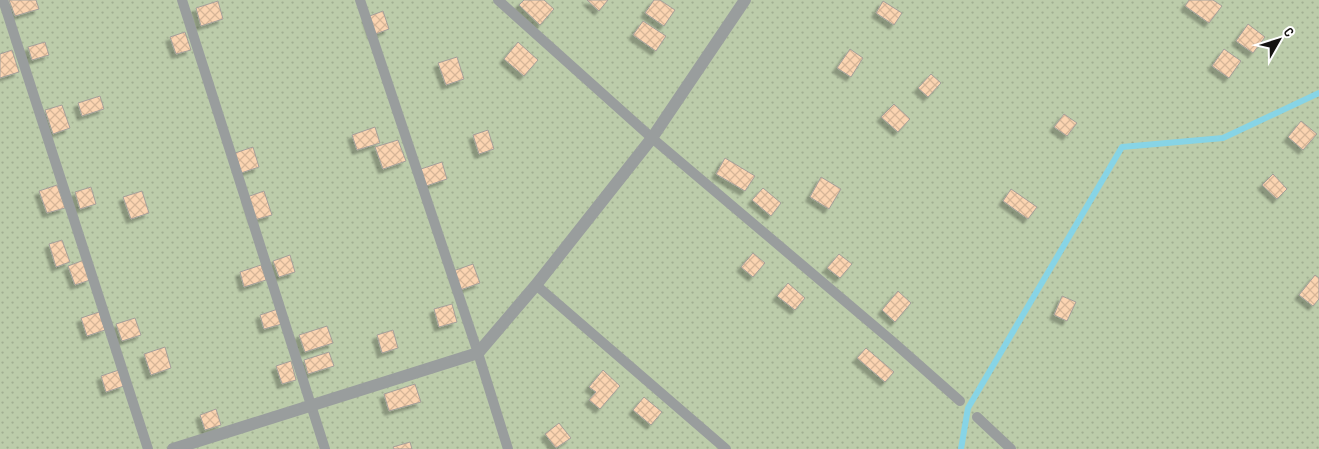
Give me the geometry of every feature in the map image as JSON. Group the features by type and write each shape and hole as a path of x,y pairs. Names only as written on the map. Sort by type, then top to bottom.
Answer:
{"street":[{"path":"173,449 478,353 536,285 652,138 745,0"}],"lane":[{"path":"3,0 148,449"},
{"path":"182,0 325,449"},
{"path":"360,0 478,353 508,449"},
{"path":"498,0 652,138 878,328 960,401"},
{"path":"536,285 726,449"},
{"path":"977,417 1011,449"}],"green space":[{"path":"0,0 1319,0 1319,449 0,449"}],"building":[{"path":"9,0 36,0 39,9 15,16"},
{"path":"524,0 544,0 554,9 540,25 519,5"},
{"path":"587,0 608,0 599,11"},
{"path":"654,0 660,0 675,10 664,26 645,13"},
{"path":"1189,0 1213,0 1222,6 1209,23 1185,6"},
{"path":"218,1 223,19 201,26 196,8"},
{"path":"883,1 902,13 894,25 876,13"},
{"path":"383,11 389,29 373,35 367,17"},
{"path":"643,21 666,36 656,51 633,35"},
{"path":"1248,24 1265,37 1253,53 1236,41"},
{"path":"185,32 191,50 176,54 170,37"},
{"path":"45,42 49,55 32,60 28,47"},
{"path":"518,42 538,60 524,76 504,59"},
{"path":"850,49 863,58 851,77 837,68"},
{"path":"1224,49 1241,61 1229,78 1212,66"},
{"path":"12,50 19,72 0,78 0,54"},
{"path":"457,57 464,79 446,85 438,63"},
{"path":"931,74 941,83 928,97 918,88"},
{"path":"100,96 104,109 82,116 78,103"},
{"path":"894,104 910,119 898,132 881,117"},
{"path":"62,105 70,128 53,134 45,110"},
{"path":"1064,114 1077,123 1067,136 1054,127"},
{"path":"1301,121 1317,134 1303,150 1288,137"},
{"path":"375,127 380,143 357,150 352,135"},
{"path":"488,130 494,149 479,154 473,135"},
{"path":"398,140 406,161 383,169 375,147"},
{"path":"253,147 259,167 241,173 235,153"},
{"path":"725,158 755,176 745,191 716,174"},
{"path":"442,162 447,179 426,186 421,169"},
{"path":"1273,174 1287,189 1277,199 1262,185"},
{"path":"821,177 841,189 829,209 810,197"},
{"path":"57,185 65,208 47,213 39,191"},
{"path":"91,187 96,204 80,209 75,192"},
{"path":"763,188 781,203 771,216 752,200"},
{"path":"1011,189 1037,207 1028,219 1003,201"},
{"path":"142,191 149,213 131,219 123,197"},
{"path":"264,191 272,215 254,220 247,197"},
{"path":"62,240 70,262 56,267 49,244"},
{"path":"753,253 765,263 753,277 741,267"},
{"path":"839,254 852,264 840,278 827,268"},
{"path":"290,255 295,272 279,277 273,261"},
{"path":"84,260 90,280 75,285 68,266"},
{"path":"473,264 480,283 460,290 453,271"},
{"path":"261,265 266,280 244,287 240,272"},
{"path":"1315,275 1319,278 1319,299 1313,306 1299,295"},
{"path":"788,283 805,298 795,310 777,296"},
{"path":"898,291 911,303 895,322 882,310"},
{"path":"1062,296 1076,302 1067,321 1054,315"},
{"path":"452,304 457,322 439,327 434,309"},
{"path":"278,309 282,324 264,329 260,315"},
{"path":"99,312 105,330 87,336 81,318"},
{"path":"135,318 141,335 122,341 116,324"},
{"path":"327,326 333,343 305,352 299,335"},
{"path":"393,330 398,348 382,353 377,335"},
{"path":"165,347 171,368 151,375 144,354"},
{"path":"866,348 894,372 885,382 857,358"},
{"path":"329,352 334,366 308,374 304,360"},
{"path":"291,361 296,380 282,384 276,366"},
{"path":"119,370 124,386 106,392 101,376"},
{"path":"603,370 620,386 600,409 589,400 596,392 589,387"},
{"path":"415,384 421,402 389,411 384,394"},
{"path":"644,397 662,412 651,425 633,410"},
{"path":"216,409 221,425 205,430 200,415"},
{"path":"559,423 571,438 556,448 545,434"},
{"path":"410,442 412,449 394,449 393,447"}],"waterway":[{"path":"961,449 968,408 1122,147 1223,138 1319,93"}]}
